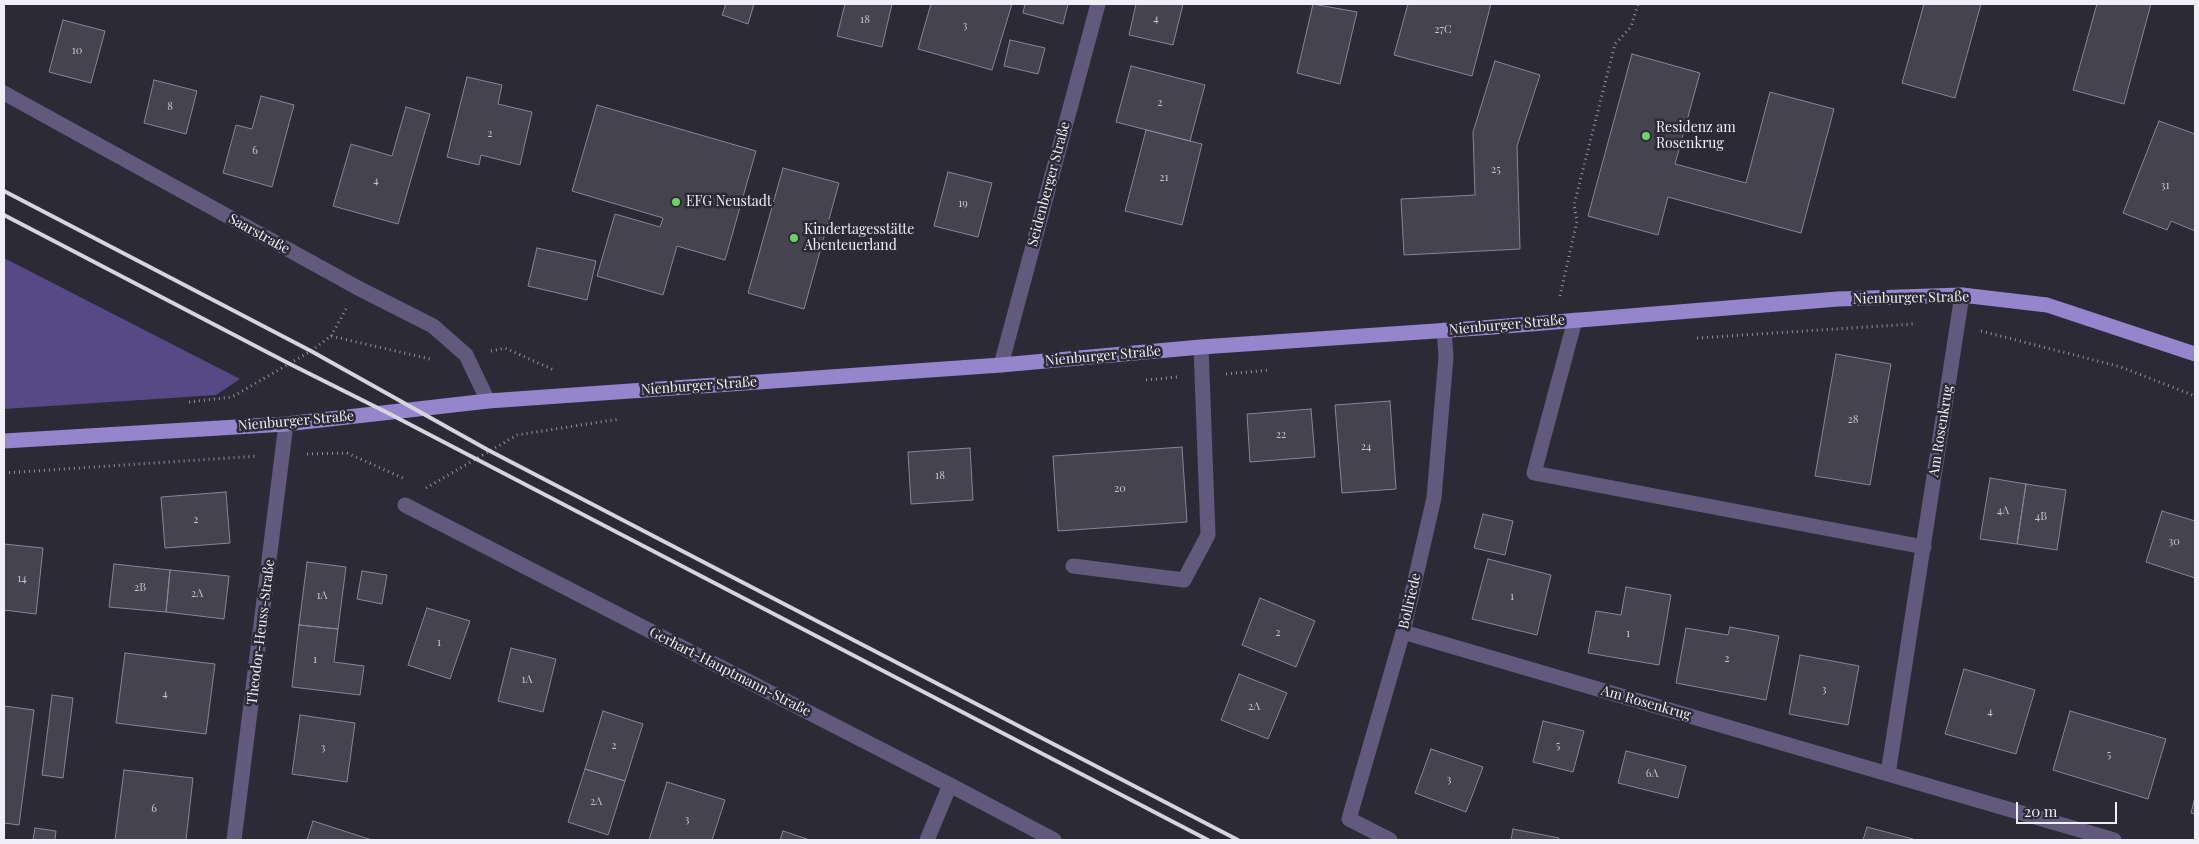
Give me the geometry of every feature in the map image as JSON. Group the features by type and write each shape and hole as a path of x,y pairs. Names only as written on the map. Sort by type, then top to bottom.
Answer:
{"main road":[{"name":"Nienburger Straße","path":"4,441 286,424 488,401 1001,365 1201,347 1838,299 1962,295 2047,305 2195,354"}],"street":[{"name":"Seidenberger Straße","path":"1001,365 1098,4"},
{"name":"Saarstraße","path":"4,94 358,288 433,326 466,355 488,401"},
{"name":"Am Rosenkrug","path":"1888,774 1962,295"},
{"path":"1576,320 1534,473 1924,547"},
{"name":"Bollriede","path":"1390,840 1349,820 1403,632 1434,498 1446,357 1444,330"},
{"path":"1074,566 1184,580 1208,535 1201,347"},
{"name":"Theodor-Heuss-Straße","path":"234,840 286,424"},
{"name":"Gerhart-Hauptmann-Straße","path":"405,505 1054,840"},
{"name":"Am Rosenkrug","path":"1403,632 2114,840"},
{"path":"927,840 950,785"}],"path":[{"path":"1554,321 1577,222 1574,205 1615,44 1631,27 1638,4"},
{"path":"1696,338 1940,323 1958,325 2122,367 2195,396"},
{"path":"185,403 232,397 311,351 331,336 431,359 505,348 545,367 562,372"},
{"path":"1144,380 1280,370"},
{"path":"417,485 425,489 488,450 517,435 624,419"},
{"path":"4,473 283,454 347,453 408,481"}],"shaded area":[{"path":"4,258 240,379 216,395 4,409"}],"building":[{"path":"726,4 754,4 748,24 722,15"},
{"path":"845,4 892,4 882,47 837,36"},
{"path":"931,4 1012,4 992,70 918,49"},
{"path":"1025,4 1068,4 1063,24 1023,13"},
{"path":"1136,4 1183,4 1173,45 1129,35"},
{"path":"1313,4 1357,12 1340,84 1297,73"},
{"path":"1408,4 1491,4 1472,76 1394,55"},
{"path":"1924,4 1981,4 1955,98 1902,83"},
{"path":"2097,4 2151,4 2124,104 2073,90"},
{"path":"63,20 105,31 91,83 49,72"},
{"path":"1010,40 1045,48 1038,74 1004,66"},
{"name":"Residenz am Rosenkrug","path":"1632,54 1700,73 1675,164 1746,183 1770,92 1834,109 1801,233 1668,197 1658,235 1588,216"},
{"path":"1495,61 1540,75 1517,146 1520,249 1404,255 1401,199 1475,195 1473,132"},
{"path":"1131,66 1205,85 1190,141 1116,122"},
{"path":"467,77 502,85 498,104 532,112 520,165 481,155 479,165 447,157"},
{"path":"154,80 197,91 186,134 144,123"},
{"path":"261,96 294,105 272,187 223,173 236,125 252,129"},
{"name":"EFG Neustadt","path":"597,105 756,151 725,260 677,246 663,295 597,276 615,214 660,227 663,218 572,191"},
{"path":"406,107 430,114 398,224 333,206 351,144 392,156"},
{"path":"2159,121 2195,134 2195,231 2171,221 2167,230 2123,213"},
{"path":"1146,130 1202,144 1182,225 1125,211"},
{"name":"Kindertagesstätte Abenteuerland","path":"783,168 839,183 804,309 748,293"},
{"path":"948,172 992,183 978,237 934,226"},
{"path":"537,248 596,261 587,300 528,286"},
{"path":"1836,354 1891,364 1870,485 1815,476"},
{"path":"1390,401 1396,489 1342,493 1335,405"},
{"path":"1311,409 1315,457 1250,462 1247,414"},
{"path":"1182,447 1187,522 1058,531 1053,456"},
{"path":"970,448 973,500 911,504 908,452"},
{"path":"1990,478 2026,484 2017,544 1980,539"},
{"path":"2026,484 2066,490 2057,550 2017,544"},
{"path":"226,492 230,543 165,548 161,497"},
{"path":"2162,511 2195,521 2195,578 2146,562"},
{"path":"1483,514 1513,521 1505,555 1474,548"},
{"path":"4,544 43,548 36,614 4,610"},
{"path":"1488,559 1551,575 1537,635 1472,619"},
{"path":"307,562 346,567 338,629 299,625"},
{"path":"114,564 170,570 166,612 109,607"},
{"path":"170,570 229,576 224,619 166,612"},
{"path":"362,571 387,575 382,604 357,599"},
{"path":"1626,587 1671,595 1659,665 1588,653 1596,611 1621,615"},
{"path":"1260,598 1315,621 1296,667 1242,645"},
{"path":"427,608 470,621 450,679 408,665"},
{"path":"299,625 338,629 334,662 364,666 360,695 292,687"},
{"path":"1730,627 1779,636 1766,700 1676,683 1686,628 1728,635"},
{"path":"511,648 556,659 543,712 498,701"},
{"path":"125,653 215,664 206,734 116,723"},
{"path":"1800,655 1859,666 1848,725 1789,714"},
{"path":"1964,669 2035,690 2016,754 1945,734"},
{"path":"1239,674 1287,693 1268,739 1221,720"},
{"path":"52,695 73,698 63,778 42,775"},
{"path":"4,706 34,710 19,825 4,823"},
{"path":"603,711 643,724 625,781 585,769"},
{"path":"2070,711 2166,739 2148,799 2053,770"},
{"path":"300,715 355,723 347,782 292,774"},
{"path":"1543,721 1584,731 1573,772 1533,762"},
{"path":"1431,749 1483,767 1466,812 1415,793"},
{"path":"1626,751 1686,766 1678,798 1618,783"},
{"path":"585,769 625,781 608,835 568,822"},
{"path":"124,770 193,778 186,840 115,840"},
{"path":"667,782 725,800 712,840 649,840"},
{"path":"2195,797 2195,814 2191,813"},
{"path":"313,821 372,840 307,840"},
{"path":"1867,827 1913,839 1863,840"},
{"path":"35,828 56,831 55,840 33,840"},
{"path":"1513,829 1559,838 1558,840 1511,840"},
{"path":"783,831 810,840 780,840"}],"railway":[{"path":"4,191 311,351 488,450 1238,840"},
{"path":"4,215 1208,840"}],"place":[{"name":"Residenz am Rosenkrug","path":"1646,136"},
{"name":"EFG Neustadt","path":"676,202"},
{"name":"Kindertagesstätte Abenteuerland","path":"794,238"}]}
